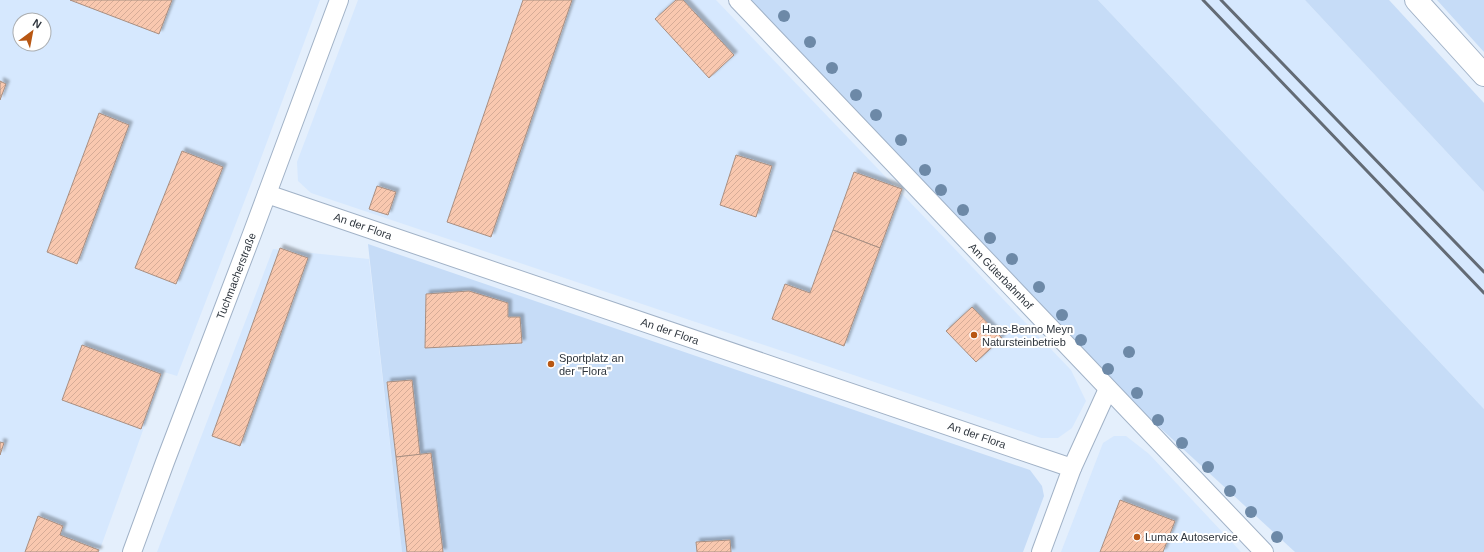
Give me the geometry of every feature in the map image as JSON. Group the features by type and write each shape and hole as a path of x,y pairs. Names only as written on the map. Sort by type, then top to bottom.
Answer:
{"street":[{"name":"Tuchmacherstraße","path":"132,552 339,0"},
{"name":"Am Güterbahnhof","path":"738,0 1264,552"},
{"path":"1416,0 1484,75"},
{"name":"An der Flora","path":"267,194 1072,468"},
{"path":"1041,552 1072,468 1108,389"}],"shaded area":[{"path":"0,0 320,0 177,376 164,372 99,552 0,552"},
{"path":"358,0 716,0 1071,370 1086,401 1072,428 1058,438 1041,438 311,193 298,181 297,162"},
{"path":"751,0 1098,0 1484,409 1484,552 1295,552 1119,390"},
{"path":"1098,0 1305,0 1484,192 1484,409"},
{"path":"1305,0 1389,0 1484,103 1484,192"},
{"path":"1437,0 1484,0 1484,52"},
{"name":"Sportplatz an der \"Flora\"","path":"368,244 1030,470 1042,486 1044,496 1023,552 402,552"},
{"path":"273,249 369,259 402,552 157,552"},
{"path":"1114,436 1126,436 1149,454 1241,552 1061,552 1103,443"}],"building":[{"path":"70,0 172,0 159,34"},
{"path":"523,0 572,0 491,237 447,222"},
{"path":"676,0 683,0 734,55 709,78 655,19"},
{"path":"0,81 6,84 0,100"},
{"path":"99,113 129,125 77,264 47,252"},
{"path":"182,151 223,167 176,284 135,268"},
{"path":"736,155 772,166 756,217 720,205"},
{"path":"854,172 902,189 880,248 833,230"},
{"path":"377,186 396,192 388,215 369,209"},
{"path":"833,230 880,248 844,346 772,319 785,284 810,293"},
{"path":"280,248 308,258 240,446 212,436"},
{"path":"469,291 508,303 508,317 520,317 522,343 425,348 426,294"},
{"name":"Hans-Benno Meyn Natursteinbetrieb","path":"972,307 1002,338 976,362 946,331"},
{"path":"82,345 161,374 141,429 62,400"},
{"path":"412,380 420,455 396,457 387,382"},
{"path":"0,442 4,443 0,455"},
{"path":"431,453 443,552 407,552 396,457"},
{"name":"Lumax Autoservice","path":"1120,500 1175,521 1163,552 1100,552"},
{"path":"38,516 63,526 60,535 99,550 98,552 25,552"},
{"path":"730,540 731,552 697,552 696,542"}],"railway":[{"path":"1203,0 1484,293"},
{"path":"1221,0 1484,272"}],"place":[{"name":"Hans-Benno Meyn Natursteinbetrieb","path":"974,335"},
{"name":"Sportplatz an der \"Flora\"","path":"551,364"},
{"name":"Lumax Autoservice","path":"1137,537"}]}
